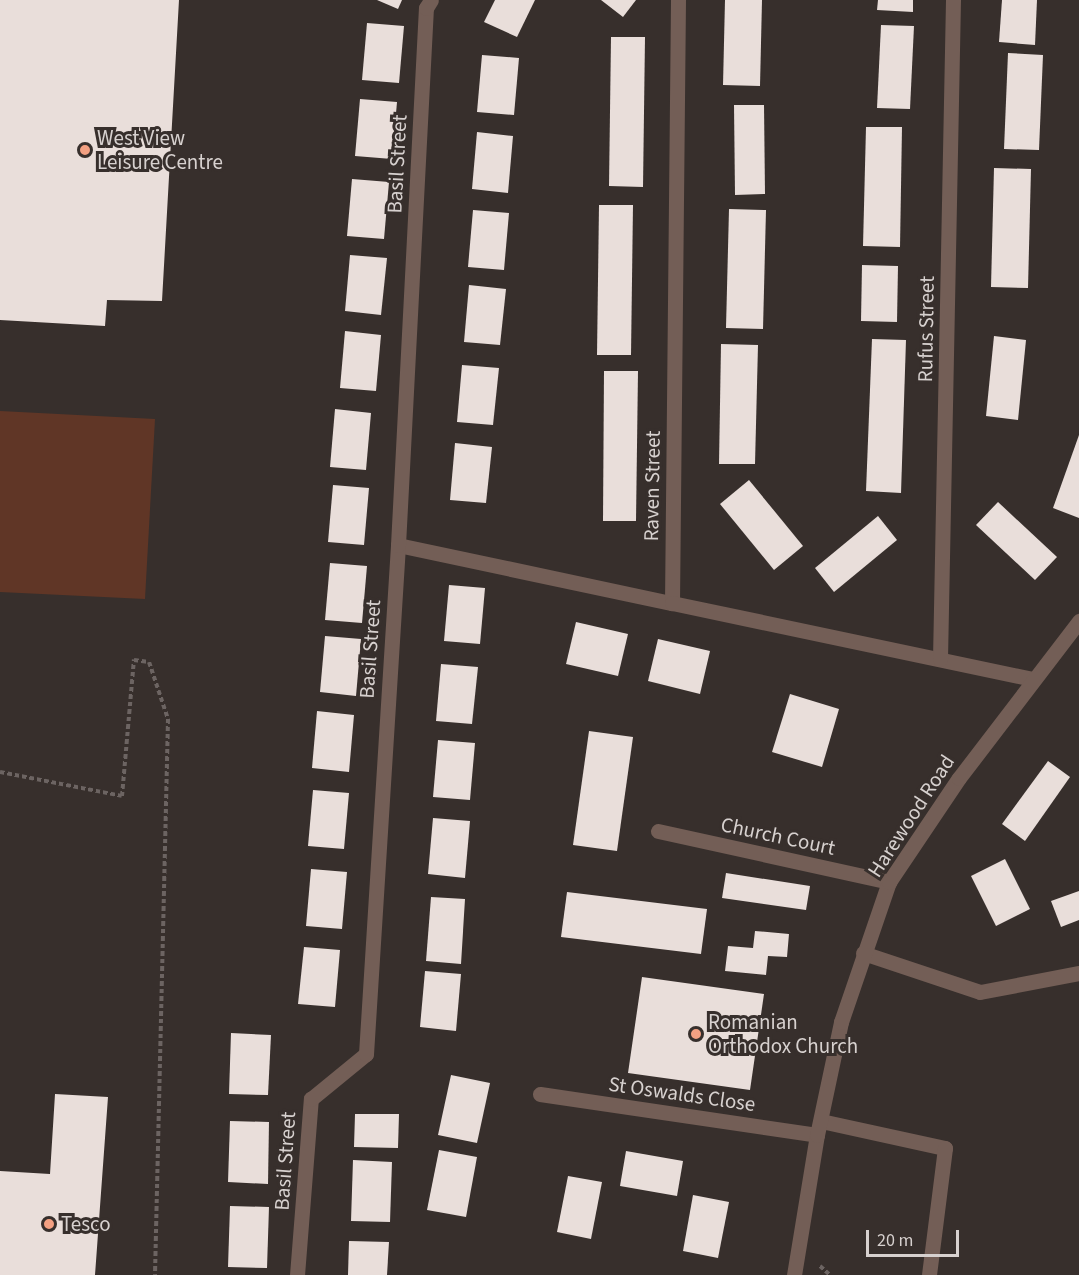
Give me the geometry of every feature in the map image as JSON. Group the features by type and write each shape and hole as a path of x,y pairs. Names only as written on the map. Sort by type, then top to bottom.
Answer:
{"street":[{"name":"Basil Street","path":"297,1275 311,1099 366,1054 398,545 426,8 431,0"},
{"name":"Raven Street","path":"672,603 678,0"},
{"name":"Rufus Street","path":"940,659 953,0"},
{"path":"398,545 1033,679"},
{"name":"Harewood Road","path":"794,1275 819,1128 841,1022 889,882 959,778 1079,621"},
{"name":"Church Court","path":"658,831 889,882"},
{"path":"863,953 980,992 1079,974"},
{"name":"St Oswalds Close","path":"540,1094 819,1128 945,1148 929,1274"}],"path":[{"path":"0,772 122,796 134,660 148,662 168,719 155,1275"}],"shaded area":[{"path":"0,411 155,419 145,599 0,592"}],"building":[{"name":"West View Leisure Centre","path":"0,0 179,0 162,301 107,300 105,326 0,320"},
{"path":"377,0 402,0 398,9"},
{"path":"495,0 535,0 517,37 484,22"},
{"path":"601,0 636,0 623,17"},
{"path":"725,0 762,0 760,86 723,85"},
{"path":"878,0 913,0 913,12 877,10"},
{"path":"1002,0 1037,0 1035,45 999,42"},
{"path":"367,23 404,26 399,83 362,80"},
{"path":"881,25 914,26 910,109 877,108"},
{"path":"611,37 645,37 643,187 609,186"},
{"path":"1008,53 1043,55 1039,150 1004,149"},
{"path":"482,55 519,58 514,115 477,112"},
{"path":"360,99 397,102 392,159 355,156"},
{"path":"734,105 764,105 765,194 735,195"},
{"path":"866,127 902,127 900,247 863,246"},
{"path":"477,132 513,136 508,193 472,189"},
{"path":"994,168 1031,169 1028,288 991,287"},
{"path":"352,179 389,182 384,239 347,236"},
{"path":"599,205 633,205 631,355 597,355"},
{"path":"729,209 766,210 763,329 726,328"},
{"path":"473,210 509,213 504,270 468,267"},
{"path":"350,255 387,258 381,315 345,311"},
{"path":"862,265 898,266 897,322 861,321"},
{"path":"469,285 506,289 500,345 464,342"},
{"path":"345,331 381,335 376,391 340,388"},
{"path":"994,336 1026,340 1018,420 986,416"},
{"path":"872,339 906,340 901,493 866,491"},
{"path":"721,344 758,345 755,464 719,464"},
{"path":"462,365 499,368 493,425 457,422"},
{"path":"604,371 638,371 636,521 603,521"},
{"path":"335,409 371,413 366,470 330,467"},
{"path":"1079,435 1079,518 1053,508"},
{"path":"455,443 492,447 486,503 450,500"},
{"path":"749,480 803,546 774,570 720,504"},
{"path":"333,485 369,488 364,545 328,542"},
{"path":"998,502 1057,557 1035,580 976,525"},
{"path":"878,516 897,540 834,592 815,568"},
{"path":"330,563 367,566 362,623 325,620"},
{"path":"449,585 485,588 480,644 444,641"},
{"path":"576,622 628,634 618,676 566,664"},
{"path":"325,636 361,639 356,696 320,692"},
{"path":"658,639 710,651 700,694 648,681"},
{"path":"441,664 478,667 472,724 436,721"},
{"path":"790,694 839,709 822,767 772,752"},
{"path":"317,711 354,715 349,772 312,768"},
{"path":"589,731 633,737 617,851 573,845"},
{"path":"438,740 475,743 470,800 433,797"},
{"path":"1048,761 1070,777 1025,841 1002,824"},
{"path":"313,790 349,793 344,849 308,846"},
{"path":"433,818 470,821 465,878 428,874"},
{"path":"1005,859 1030,909 996,926 971,876"},
{"path":"311,869 347,872 342,929 306,926"},
{"path":"726,873 810,886 806,910 722,898"},
{"path":"1079,891 1079,920 1061,927 1051,901"},
{"path":"567,892 707,909 701,954 561,937"},
{"path":"431,897 465,899 461,964 426,961"},
{"path":"755,931 789,934 787,957 768,956 766,975 725,971 728,946 753,948"},
{"path":"304,947 340,950 335,1007 298,1004"},
{"path":"425,971 461,974 456,1031 420,1027"},
{"name":"Romanian Orthodox Church","path":"642,977 764,994 750,1090 628,1073"},
{"path":"231,1033 271,1035 268,1095 229,1094"},
{"path":"451,1075 490,1083 477,1143 438,1135"},
{"name":"Tesco","path":"55,1094 108,1097 95,1275 0,1275 0,1171 50,1174"},
{"path":"355,1114 399,1114 398,1148 354,1147"},
{"path":"230,1121 269,1122 268,1184 228,1182"},
{"path":"439,1150 477,1157 466,1217 427,1210"},
{"path":"626,1151 683,1161 677,1196 620,1186"},
{"path":"353,1160 392,1162 390,1222 351,1221"},
{"path":"568,1176 602,1182 591,1239 557,1232"},
{"path":"693,1195 729,1202 718,1258 683,1251"},
{"path":"230,1206 269,1207 267,1268 228,1267"},
{"path":"349,1241 389,1242 387,1275 348,1275"}],"place":[{"name":"West View Leisure Centre","path":"85,150"},
{"name":"Romanian Orthodox Church","path":"696,1034"},
{"name":"Tesco","path":"49,1224"}]}
